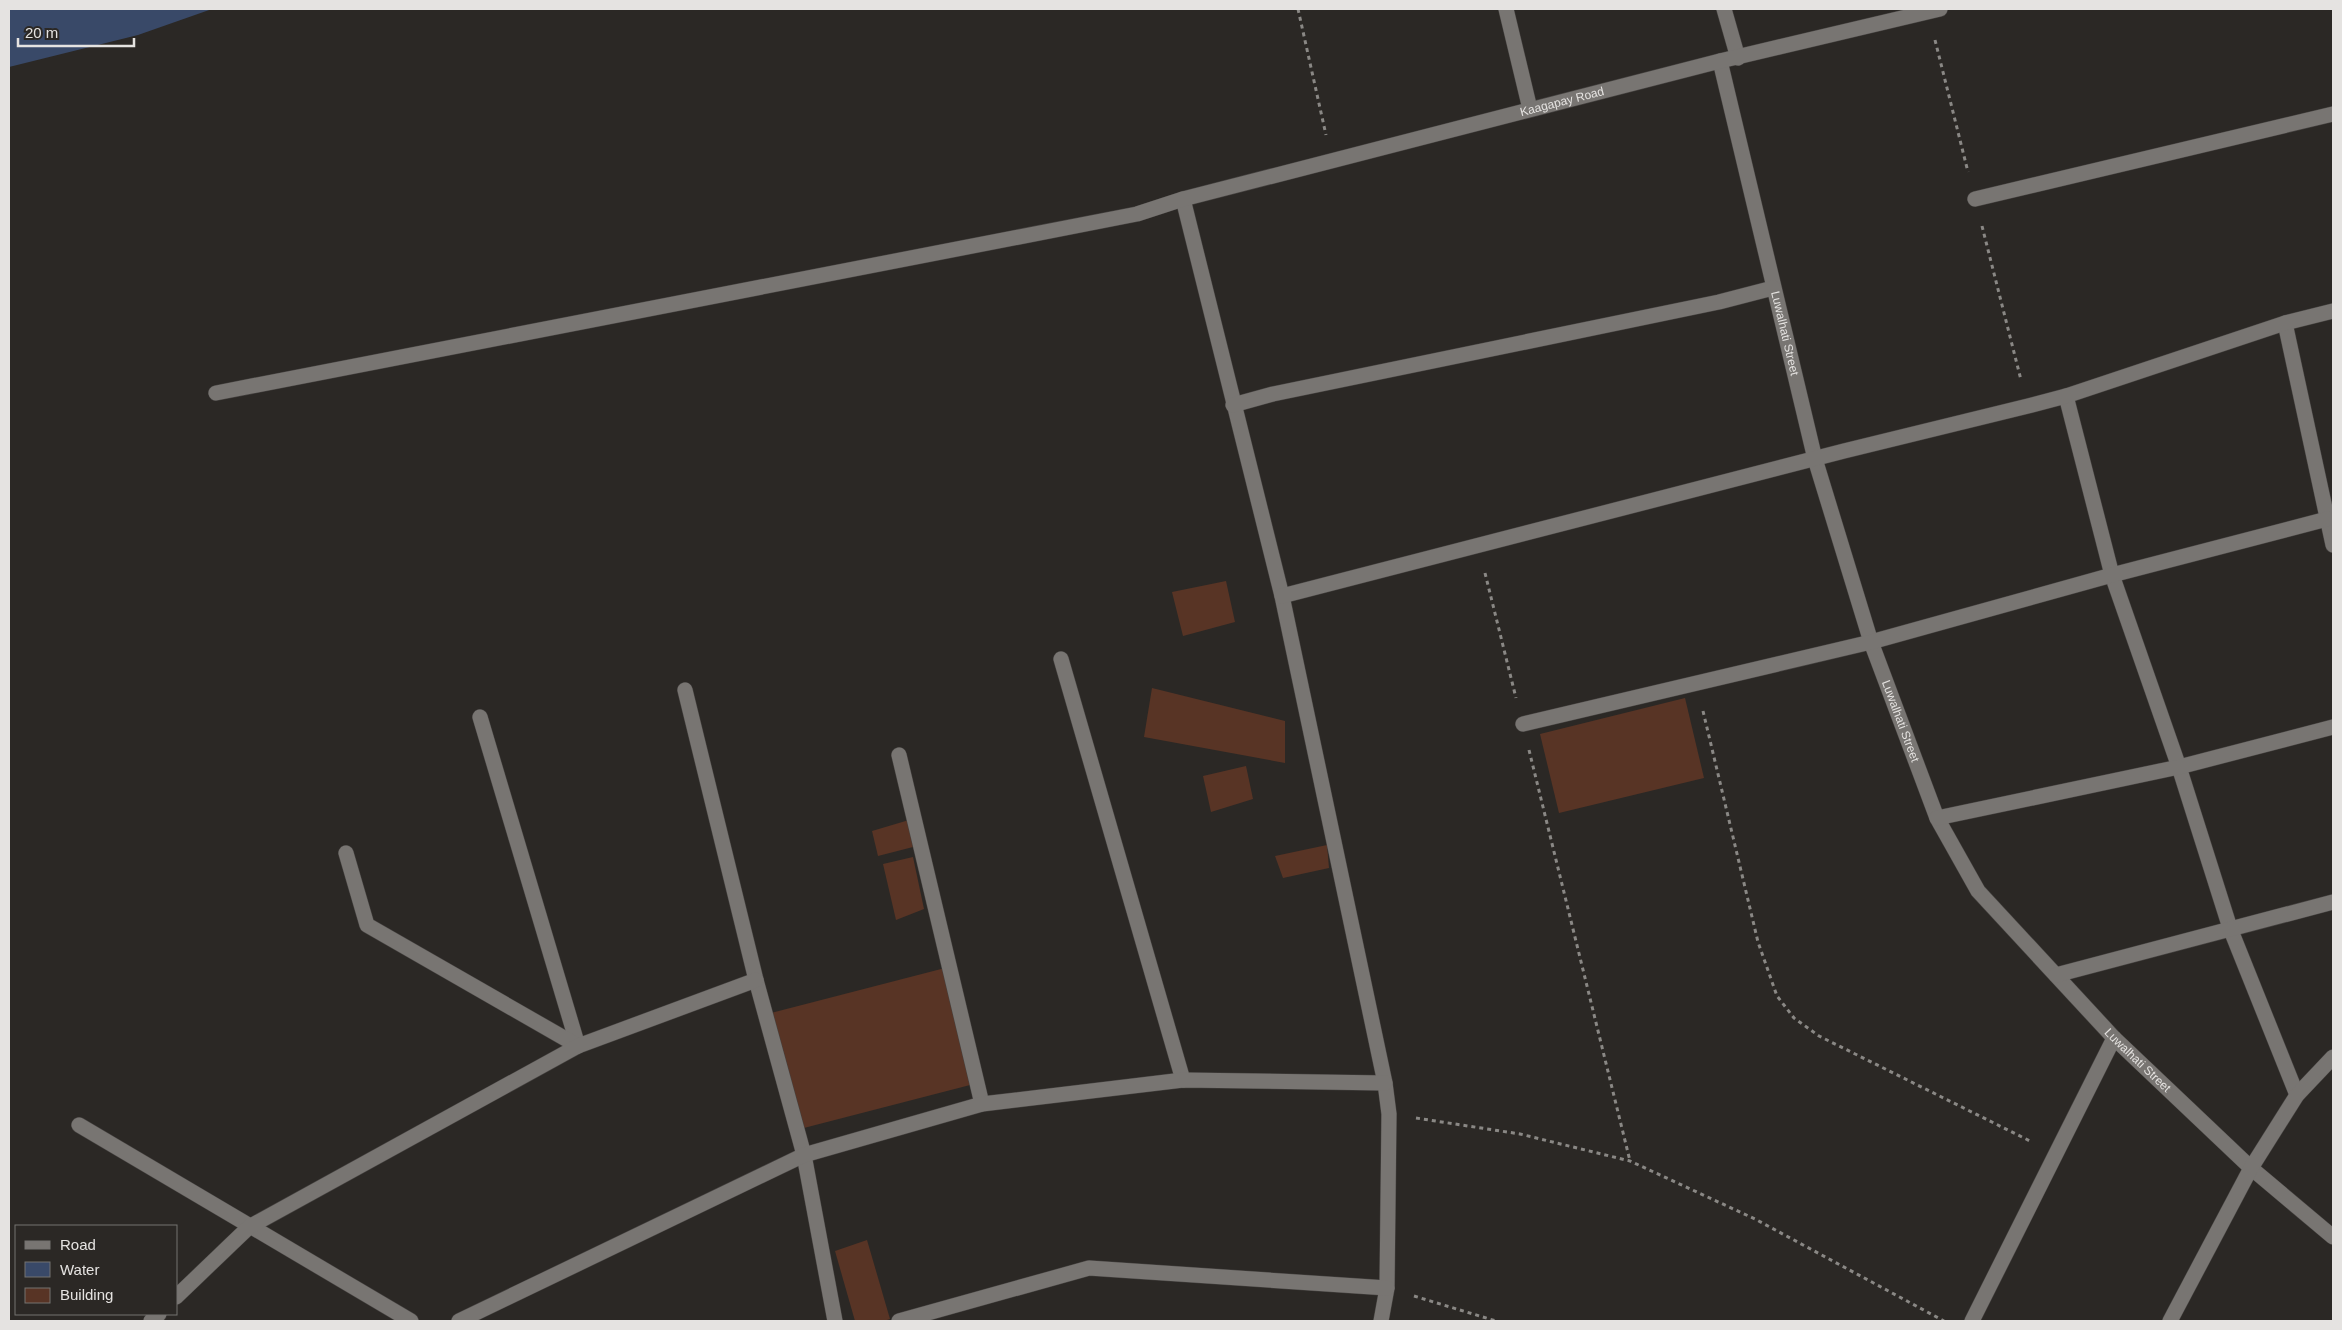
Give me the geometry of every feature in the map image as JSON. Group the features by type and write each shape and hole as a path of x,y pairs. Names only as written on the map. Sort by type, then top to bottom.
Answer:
{"street":[{"path":"1506,9 1530,109"},
{"path":"1724,9 1738,58"},
{"name":"Kaagapay Road","path":"216,393 1136,214 1182,199 1530,109 1932,10"},
{"name":"Luwalhati Street","path":"1720,61 1815,459 1871,642 1937,818 1978,892 2114,1038 2250,1168 2333,1238"},
{"path":"1975,199 2333,114"},
{"path":"1182,199 1282,596 1385,1083 1389,1114 1387,1288 1381,1321"},
{"path":"1233,405 1273,394 1719,302 1773,288"},
{"path":"1282,596 2066,396 2285,323 2333,311"},
{"path":"2285,323 2333,545"},
{"path":"2066,396 2112,575 2179,768 2230,928 2297,1095"},
{"path":"1523,724 1871,642 2112,575 2327,519"},
{"path":"1062,659 1183,1080"},
{"path":"685,690 756,980 804,1155 835,1321"},
{"path":"480,717 578,1046"},
{"path":"1937,818 2179,768 2333,727"},
{"path":"899,755 982,1104"},
{"path":"346,852 368,924 578,1046"},
{"path":"2056,975 2333,902"},
{"path":"178,1295 249,1227 578,1046 756,980"},
{"path":"1972,1321 2114,1038"},
{"path":"2170,1321 2250,1168 2297,1095 2333,1057"},
{"path":"459,1321 804,1155 982,1104 1183,1080 1385,1083"},
{"path":"79,1125 411,1321"},
{"path":"899,1321 1089,1268 1387,1288"}],"path":[{"path":"1298,9 1332,160"},
{"path":"1479,546 1630,1161"},
{"path":"1696,684 1758,942 1777,996 1794,1018 1819,1036 2056,1154"},
{"path":"1389,1114 1520,1134 1630,1161 1756,1219 1945,1321"},
{"path":"1387,1288 1496,1321"}],"water":[{"path":"9,9 212,9 138,35 9,67"}],"building":[{"path":"1226,581 1235,622 1183,636 1172,592"},
{"path":"1152,688 1285,721 1285,763 1144,737"},
{"path":"1685,698 1704,778 1559,813 1540,734"},
{"path":"1246,766 1253,799 1211,812 1203,776"},
{"path":"909,820 913,847 878,856 872,831"},
{"path":"1327,845 1329,868 1283,878 1275,856"},
{"path":"913,857 924,909 896,920 883,864"},
{"path":"945,968 974,1084 800,1129 771,1013"},
{"path":"867,1240 890,1319 884,1321 855,1321 835,1251"}]}
